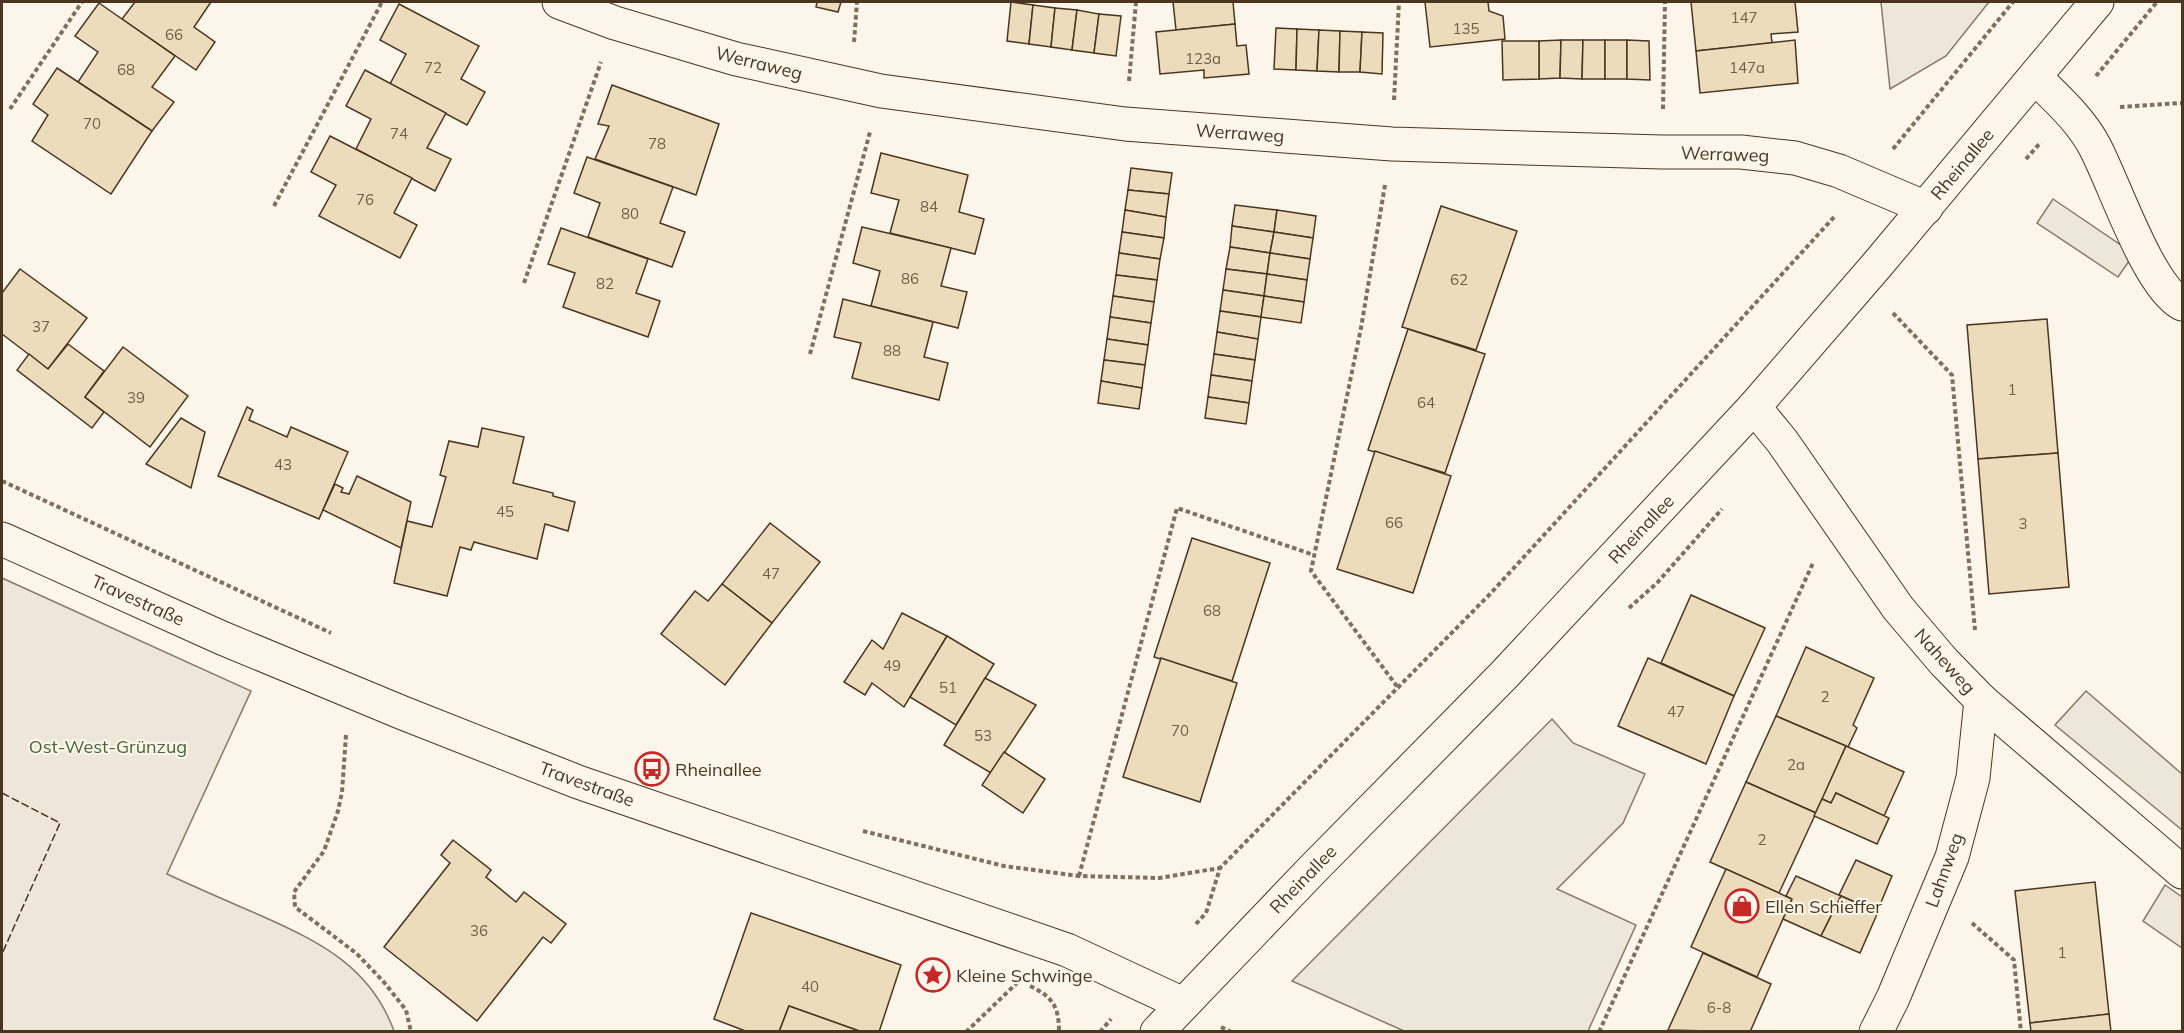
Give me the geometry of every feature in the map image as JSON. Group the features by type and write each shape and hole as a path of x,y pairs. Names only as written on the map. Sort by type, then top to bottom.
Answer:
{"street":[{"name":"Werraweg","path":"559,2 615,23 736,59 881,91 1125,124 1392,144 1662,152 1741,152 1795,158 1839,171 1926,208"},
{"name":"Rheinallee","path":"1157,1032 1504,675 1755,407 1926,208 2097,2"},
{"path":"2036,77 2068,110 2095,146 2153,270 2164,288 2182,304"},
{"name":"Naheweg","path":"1755,407 1782,441 1898,608 1944,662 1981,700 2182,872"},
{"name":"Travestraße","path":"2,539 222,638 424,722 578,782 1067,950 1183,1004"},
{"name":"Lahnweg","path":"1876,1032 1893,998 1952,857 1973,778 1981,700"}],"path":[{"path":"9,109 82,2"},
{"path":"274,206 382,2"},
{"path":"1125,124 1136,2"},
{"path":"1399,2 1392,144 1361,328 1311,571 1399,689"},
{"path":"1662,152 1665,2"},
{"path":"857,830 1004,866 1079,876 1159,878 1220,868 1399,689 1491,593 1865,183 2013,2"},
{"path":"524,282 615,23"},
{"path":"810,354 881,91"},
{"path":"2068,110 2182,103"},
{"path":"1893,313 1952,375 1981,700"},
{"path":"2,481 338,636"},
{"path":"1079,876 1177,508 1314,555"},
{"path":"1599,1032 1813,563 1829,540 1843,528"},
{"path":"346,728 342,792 338,811 324,850 294,892 295,907 356,953 383,981 405,1010 411,1032"},
{"path":"1938,893 2014,960 2021,1032"},
{"path":"966,1032 1019,981"},
{"path":"1218,1025 1231,1032"}],"green space":[{"path":"1881,2 1989,2 1946,56 1890,89"},
{"name":"Ost-West-Grünzug","path":"2,578 251,691 167,874 285,927 325,948 358,974 372,990 394,1031 2,1031"}],"shaded area":[{"path":"2053,199 2134,254 2118,277 2037,223"},
{"path":"2086,691 2182,774 2182,830 2055,725"},
{"path":"1552,719 1573,743 1645,774 1623,823 1557,889 1636,925 1588,1031 1404,1031 1292,981"},
{"path":"2165,885 2182,897 2182,948 2143,921"}],"building":[{"path":"135,2 211,2 194,27 215,42 196,70 122,19"},
{"path":"817,2 841,2 838,12 816,7"},
{"path":"1011,2 1033,5 1029,44 1007,41"},
{"path":"1173,2 1233,2 1235,24 1176,30"},
{"path":"1425,2 1488,2 1489,11 1503,16 1505,39 1430,47"},
{"path":"1691,2 1795,2 1798,32 1771,34 1772,43 1696,51"},
{"path":"99,3 175,56 152,87 174,102 152,131 78,82 98,52 75,36"},
{"path":"399,4 479,46 461,79 485,92 467,125 390,84 406,54 380,40"},
{"path":"1033,5 1055,8 1051,47 1029,44"},
{"path":"1055,8 1077,10 1072,50 1051,47"},
{"path":"1077,10 1099,14 1094,53 1072,50"},
{"path":"1099,14 1121,16 1116,56 1094,53"},
{"path":"1235,24 1237,46 1246,45 1249,74 1204,78 1204,70 1160,74 1156,32"},
{"path":"1276,28 1297,29 1296,70 1274,69"},
{"path":"1297,29 1319,30 1317,71 1296,70"},
{"path":"1319,30 1340,31 1339,72 1317,71"},
{"path":"1340,31 1362,32 1360,72 1339,72"},
{"path":"1362,32 1383,33 1382,74 1360,72"},
{"path":"1561,40 1560,78 1539,79 1539,41"},
{"path":"1561,40 1583,40 1582,79 1560,78"},
{"path":"1583,40 1605,40 1605,79 1582,79"},
{"path":"1605,40 1627,40 1627,79 1605,79"},
{"path":"1627,40 1649,41 1650,80 1627,79"},
{"path":"1795,40 1798,83 1700,93 1696,51"},
{"path":"1502,41 1539,41 1539,79 1503,80"},
{"path":"57,68 152,131 111,194 32,141 48,115 33,104"},
{"path":"365,70 446,113 427,148 451,159 435,191 356,149 371,119 346,106"},
{"path":"612,85 719,124 696,195 595,159 609,126 598,124"},
{"path":"330,136 412,178 394,213 417,225 400,258 319,216 336,185 311,172"},
{"path":"881,153 968,175 959,212 984,219 975,254 890,233 899,200 871,193"},
{"path":"587,157 673,187 660,223 685,232 672,267 588,237 600,203 574,193"},
{"path":"1131,168 1172,173 1169,194 1128,190"},
{"path":"1128,190 1169,194 1166,217 1125,210"},
{"path":"1235,205 1277,210 1274,232 1232,226"},
{"path":"1441,206 1517,231 1476,350 1402,327"},
{"path":"1125,210 1166,217 1164,238 1122,232"},
{"path":"1277,210 1316,216 1313,238 1274,232"},
{"path":"1232,226 1274,232 1270,253 1230,247"},
{"path":"862,227 951,248 941,286 967,292 958,328 871,306 880,271 853,263"},
{"path":"561,228 648,259 636,293 660,301 648,337 563,307 575,273 548,264"},
{"path":"1122,232 1164,238 1160,259 1119,253"},
{"path":"1274,232 1313,238 1310,259 1270,253"},
{"path":"1230,247 1270,253 1267,274 1226,269"},
{"path":"1119,253 1160,259 1157,280 1116,275"},
{"path":"1270,253 1310,259 1307,280 1267,274"},
{"path":"20,269 87,318 48,369 2,334 2,293"},
{"path":"1226,269 1267,274 1264,296 1223,290"},
{"path":"1267,274 1307,280 1304,302 1264,296"},
{"path":"1116,275 1157,280 1154,302 1113,296"},
{"path":"1223,290 1264,296 1261,317 1220,311"},
{"path":"1113,296 1154,302 1151,323 1110,317"},
{"path":"1264,296 1304,302 1301,323 1261,317"},
{"path":"843,299 933,322 924,357 948,363 939,400 852,378 861,343 834,337"},
{"path":"1220,311 1261,317 1258,339 1217,332"},
{"path":"1110,317 1151,323 1148,345 1107,339"},
{"path":"2047,319 2058,453 1978,459 1967,325"},
{"path":"1408,329 1485,354 1445,473 1368,450"},
{"path":"1217,332 1258,339 1255,360 1214,354"},
{"path":"1107,339 1148,345 1145,365 1104,360"},
{"path":"68,344 104,371 85,397 104,412 92,428 17,370 29,354 48,369"},
{"path":"123,347 188,396 150,447 85,397"},
{"path":"1214,354 1255,360 1252,381 1211,375"},
{"path":"1104,360 1145,365 1142,388 1101,381"},
{"path":"1211,375 1252,381 1249,403 1208,397"},
{"path":"1101,381 1142,388 1139,409 1098,403"},
{"path":"1208,397 1249,403 1246,424 1205,418"},
{"path":"247,407 253,410 249,420 287,437 291,427 348,452 319,519 218,476"},
{"path":"181,418 205,432 191,488 146,464"},
{"path":"482,428 524,437 513,483 553,493 553,496 575,502 568,531 545,524 537,559 474,542 471,550 460,547 447,596 394,583 407,521 432,527 446,477 440,475 449,441 478,447"},
{"path":"1375,451 1451,476 1413,593 1337,569"},
{"path":"2058,453 2069,587 1989,594 1978,459"},
{"path":"357,476 411,502 401,548 323,510 335,484 343,488 341,492 349,494"},
{"path":"770,523 820,562 772,623 722,584"},
{"path":"1192,538 1270,563 1232,681 1154,657"},
{"path":"722,584 772,623 725,685 661,634 695,591 708,601"},
{"path":"1691,595 1765,628 1734,696 1661,663"},
{"path":"902,613 947,636 904,707 872,683 865,695 844,682 872,640 883,649"},
{"path":"947,636 994,664 956,725 910,697"},
{"path":"1806,647 1874,678 1853,725 1857,728 1848,747 1776,716"},
{"path":"1161,658 1237,683 1200,802 1123,777"},
{"path":"1648,658 1734,696 1706,764 1618,726"},
{"path":"985,678 1036,705 991,773 944,745"},
{"path":"1776,716 1846,746 1816,813 1746,782"},
{"path":"1846,746 1904,772 1884,816 1836,793 1831,803 1822,799"},
{"path":"1004,752 1045,779 1023,813 982,785"},
{"path":"1746,782 1816,813 1779,893 1710,862"},
{"path":"1836,793 1889,818 1877,844 1814,816 1822,799 1831,803"},
{"path":"453,840 491,870 486,877 516,902 524,892 566,924 551,943 543,937 477,1021 384,947 450,863 441,855"},
{"path":"1856,860 1892,876 1877,912 1839,895"},
{"path":"1726,869 1792,899 1757,977 1691,947"},
{"path":"1796,876 1841,896 1821,936 1783,919 1792,899 1786,896"},
{"path":"2095,882 2109,1014 2030,1023 2015,891"},
{"path":"1841,896 1878,912 1860,953 1821,936"},
{"path":"751,913 901,965 879,1032 862,1032 789,1006 779,1032 748,1032 714,1019"},
{"path":"1703,953 1771,984 1750,1032 1668,1030"},
{"path":"789,1006 862,1032 779,1032"},
{"path":"2109,1014 2111,1032 2031,1032 2030,1023"}],"fence":[{"path":"2,793 60,823 2,954"}],"place":[{"name":"Rheinallee","path":"652,769"},
{"name":"Ellen Schieffer","path":"1742,906"},
{"name":"Kleine Schwinge","path":"933,975"}]}
